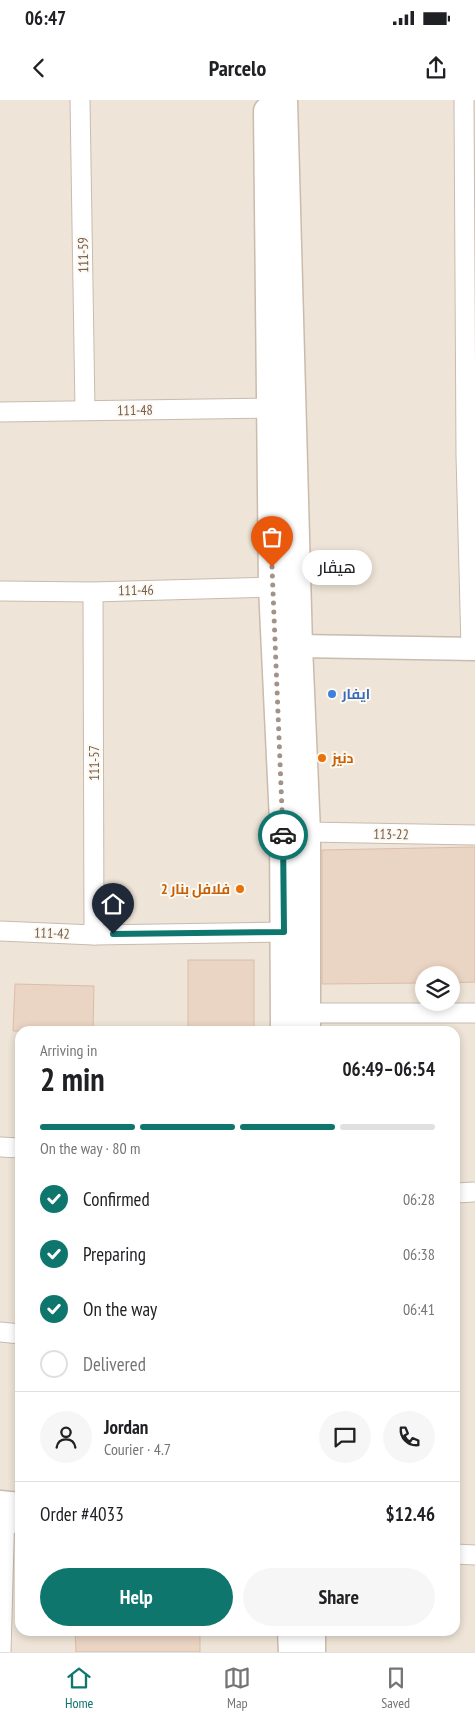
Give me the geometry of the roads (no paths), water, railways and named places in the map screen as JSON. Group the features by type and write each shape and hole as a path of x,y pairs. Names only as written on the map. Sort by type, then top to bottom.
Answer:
{"main road":[{"path":"266,100 272,587 283,821 284,1026"},
{"path":"284,100 299,646 307,832 307,1022"},
{"path":"291,1636 292,1652"},
{"path":"312,1636 312,1652"}],"street":[{"name":"111-59","path":"80,100 86,410"},
{"path":"299,646 473,648 464,100"},
{"name":"111-48","path":"0,412 270,408"},
{"name":"111-46","path":"0,591 93,592 272,587"},
{"name":"111-57","path":"93,592 94,935"},
{"name":"113-22","path":"307,832 475,836"},
{"name":"111-42","path":"0,932 94,935 284,932"},
{"path":"307,1022 475,1013"},
{"path":"0,1147 15,1148"},
{"path":"460,1193 475,1192"},
{"path":"0,1332 15,1334"},
{"path":"1,1652 8,1512"},
{"path":"460,1554 475,1555"}],"place":[{"name":"هيڤار","path":"272,567"},
{"name":"ايفار","path":"332,694"},
{"name":"دنيز","path":"322,758"},
{"name":"فلافل بنار 2","path":"240,889"}]}
